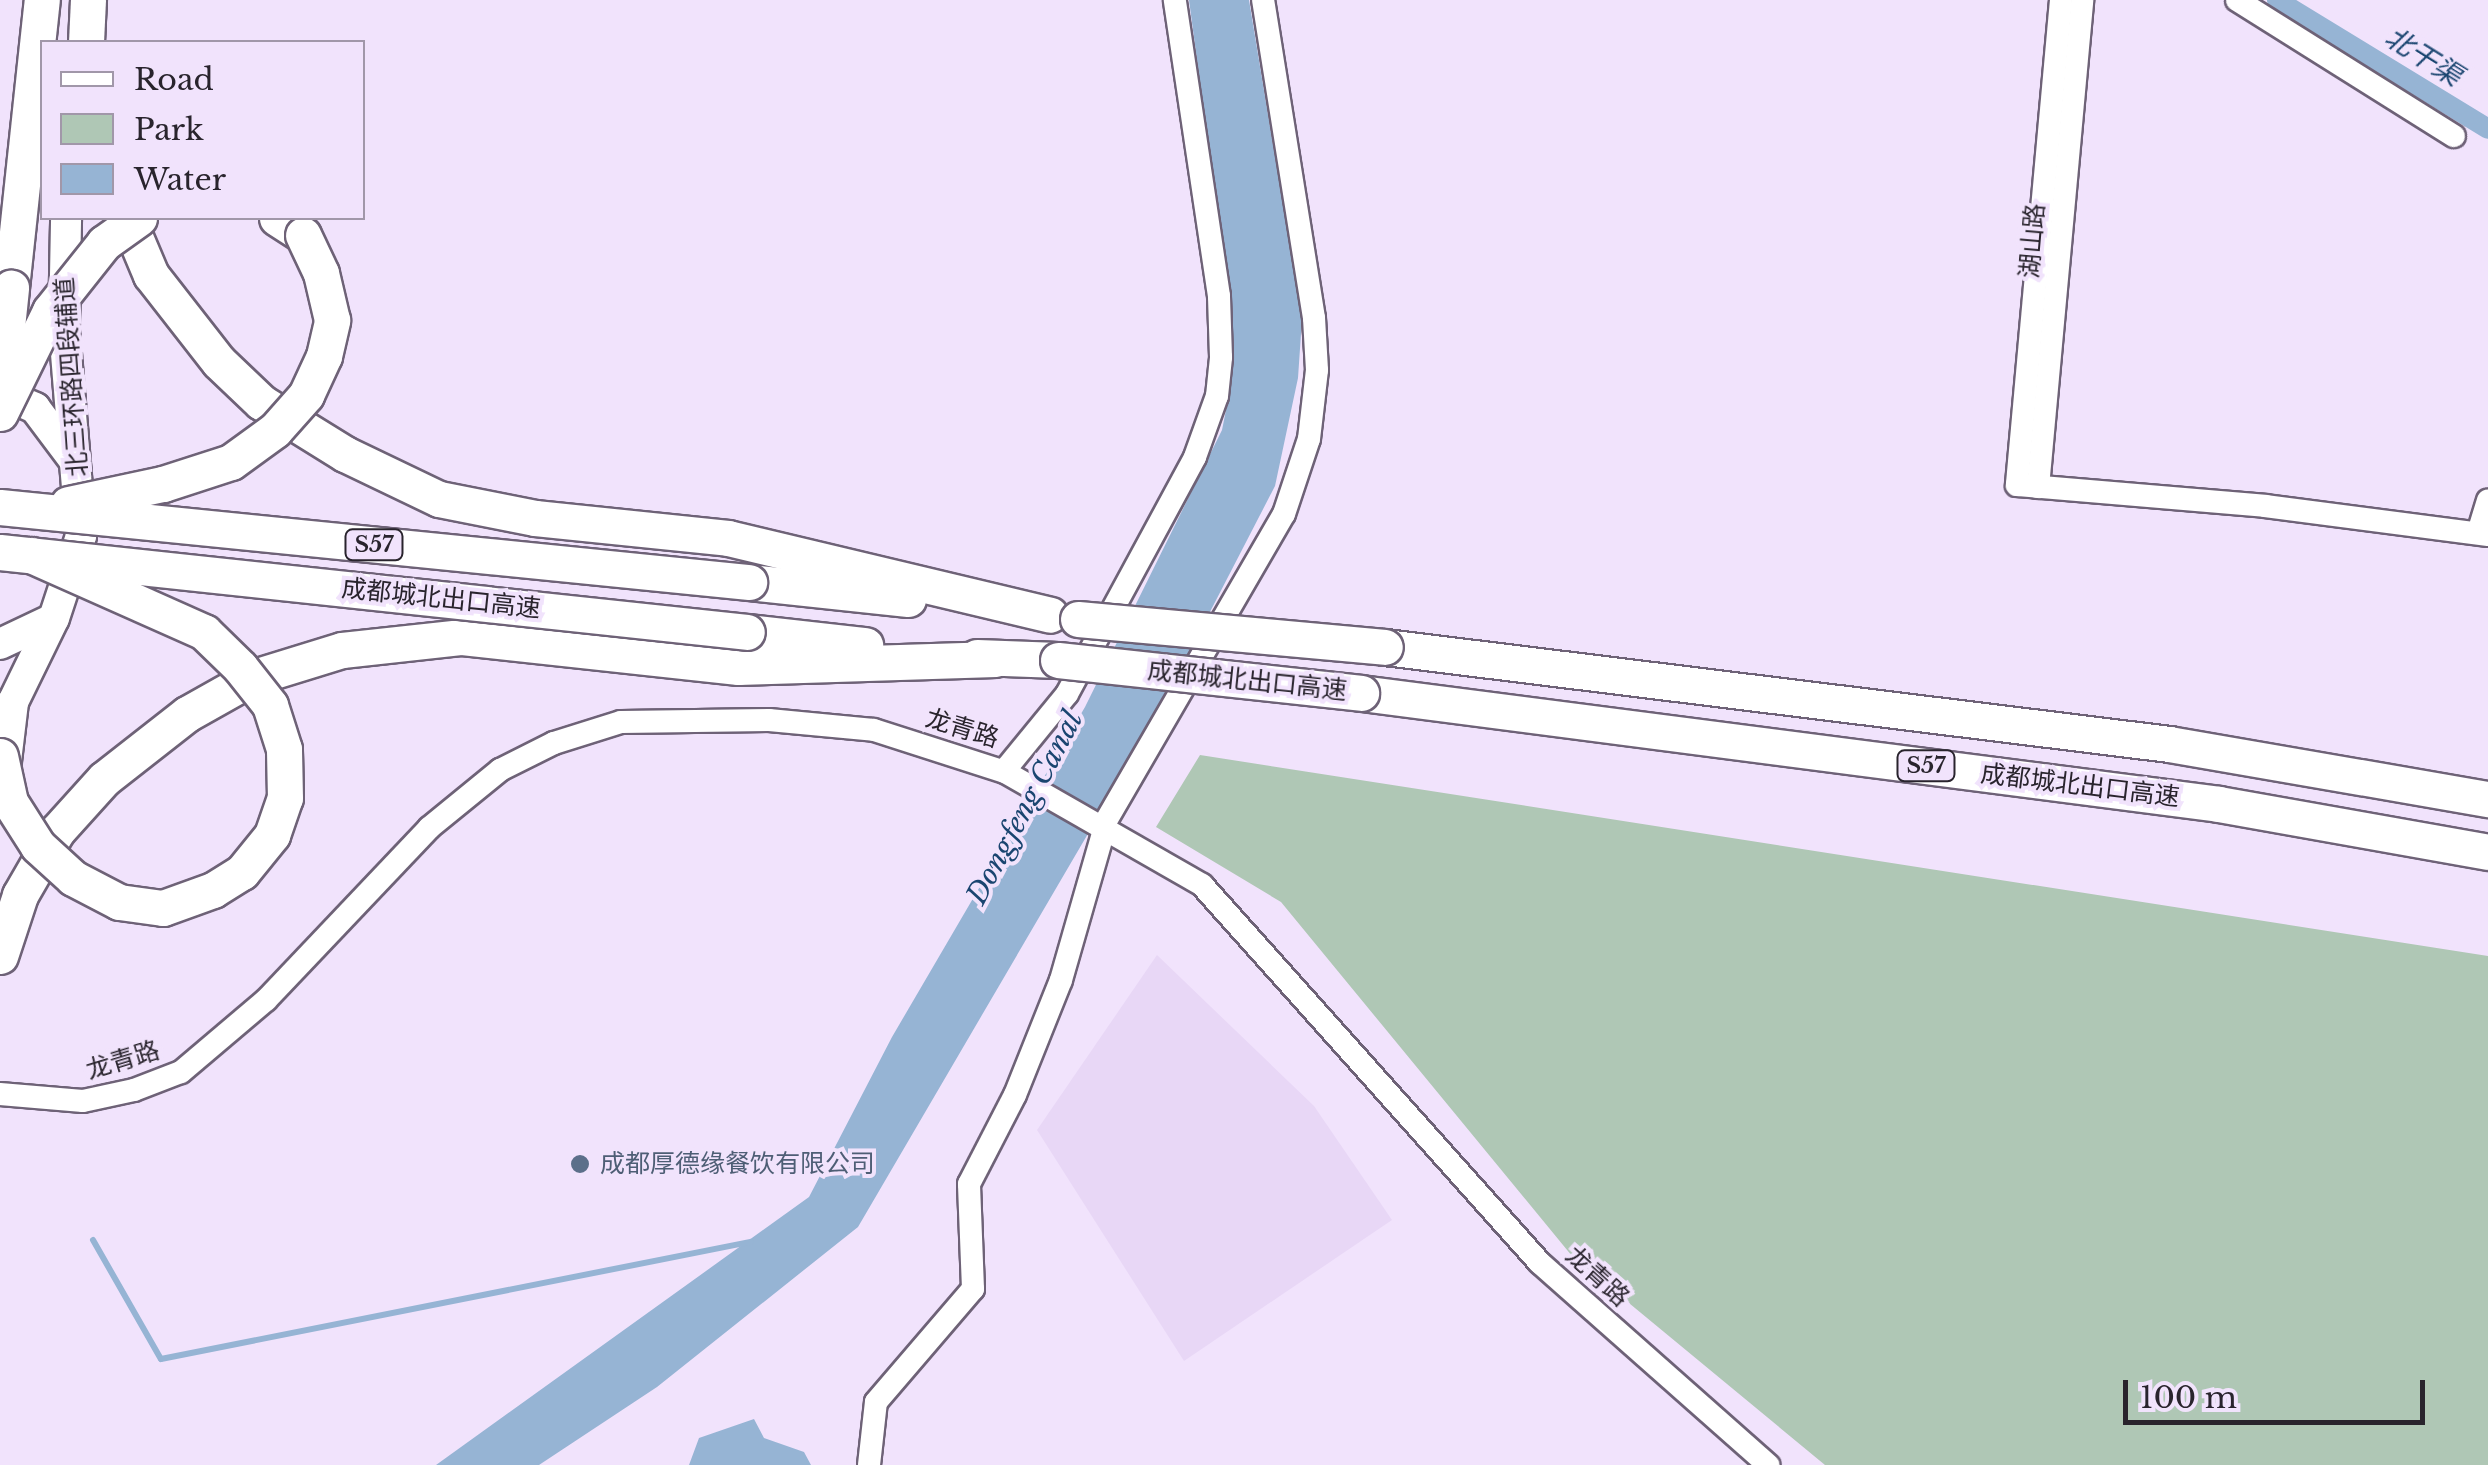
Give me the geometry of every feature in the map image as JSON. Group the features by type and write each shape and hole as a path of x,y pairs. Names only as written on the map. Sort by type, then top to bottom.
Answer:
{"highway":[{"path":"0,394 42,0"},
{"path":"84,40 88,0"},
{"path":"128,220 151,276 219,362 261,402 345,454 439,499 535,518 728,538 1064,617"},
{"path":"0,413 50,311 104,243 137,220"},
{"path":"17,508 163,484 231,462 274,430 306,395 324,356 332,320 322,273 303,235 280,220"},
{"name":"成都城北出口高速","path":"17,508 1064,617 1385,646 2169,744 2488,799"},
{"path":"0,756 10,802 38,846 74,878 119,902 163,908 213,890 242,872 272,836 286,798 284,749 270,705 204,632 170,614 15,553"},
{"name":"成都城北出口高速","path":"15,553 996,659 1058,660 1361,693 2219,804 2488,852"},
{"path":"0,956 20,895 57,831 104,779 188,714 251,678 342,650 462,637 738,667 996,659"}],"main road":[{"name":"北三环路四段辅道","path":"54,618 81,536 64,327 66,220"},
{"path":"0,394 35,408 78,466"},
{"path":"0,644 54,618"},
{"path":"0,811 13,702 54,618"}],"street":[{"path":"1004,771 1067,694 1195,457 1217,396 1222,357 1219,296 1176,0"},
{"path":"869,1465 876,1402 973,1289 969,1184 1015,1095 1062,980 1104,827 1284,514 1309,439 1317,370 1314,318 1263,0"},
{"name":"湖山路","path":"2027,486 2061,0"},
{"name":"湖山路","path":"2027,486 2082,0"},
{"path":"2237,0 2454,136"},
{"path":"2027,486 2265,506 2483,534 2488,501"},
{"name":"龙青路","path":"0,1094 83,1101 134,1090 180,1072 266,1000 429,828 500,770 554,743 622,722 770,720 874,730 1004,771 1202,885 1540,1263 1768,1465"}],"shaded area":[{"path":"1157,955 1314,1106 1392,1220 1184,1361 1037,1130"}],"green space":[{"path":"1200,755 2488,956 2488,1465 1825,1465 1572,1256 1281,902 1156,827"}],"water":[{"path":"1189,0 1249,0 1302,319 1298,378 1275,486 1151,726 858,1227 657,1387 539,1465 436,1465 809,1197 892,1037 1085,707 1222,430 1232,380 1232,324"},
{"path":"754,1419 764,1438 804,1452 811,1465 689,1465 699,1438"}],"waterway":[{"name":"北干渠","path":"2277,0 2488,129"},
{"path":"93,1240 161,1359 750,1242"}],"place":[{"name":"成都厚德缘餐饮有限公司","path":"580,1164"}],"water label":[{"name":"Dongfeng Canal","path":"1025,808"}]}
